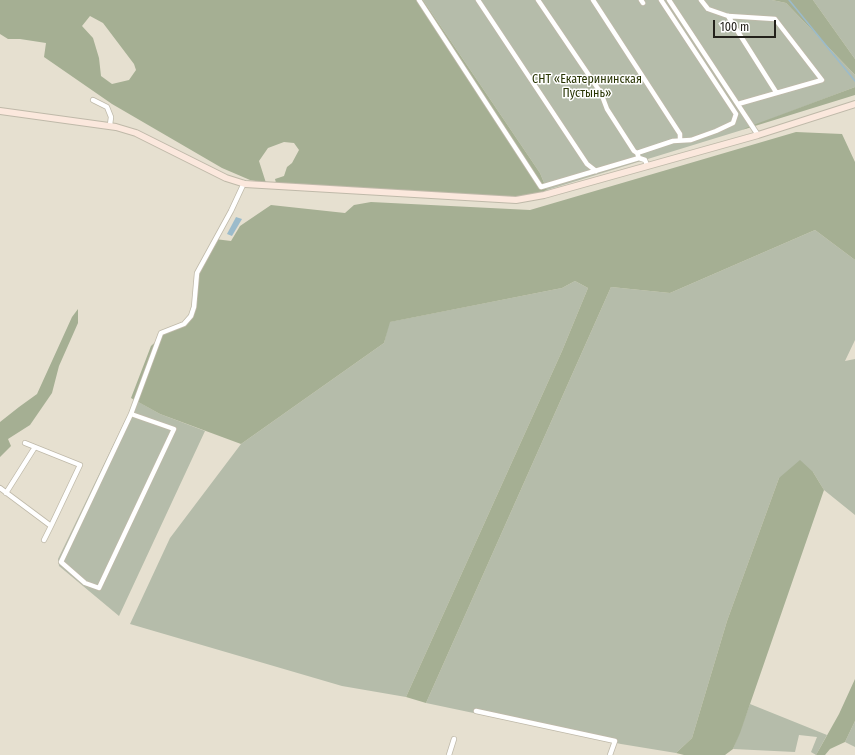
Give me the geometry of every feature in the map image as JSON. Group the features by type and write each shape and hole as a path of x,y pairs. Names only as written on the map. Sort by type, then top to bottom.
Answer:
{"main road":[{"path":"0,111 110,125 136,133 214,173 244,183 503,199 533,198 549,194 758,135 855,104"}],"street":[{"path":"419,0 541,187 549,194"},
{"path":"478,0 587,164 596,171"},
{"path":"538,0 601,93 607,109 634,152 645,160 647,166"},
{"path":"593,0 680,134 680,139"},
{"path":"541,187 596,171 680,139 683,142 691,140 733,123 736,114 661,0"},
{"path":"669,0 758,135"},
{"path":"701,0 708,9 728,16 775,19 822,80 738,104"},
{"path":"728,16 776,92"},
{"path":"93,100 107,106 110,117 110,125"},
{"path":"131,414 174,429 99,588 85,583 61,562 131,414 162,333 184,324 191,316 194,308 197,273 228,217 244,183"},
{"path":"25,443 80,465 44,540"},
{"path":"6,492 35,447"},
{"path":"0,488 51,526"},
{"path":"476,711 615,741 610,755"},
{"path":"449,755 454,739"}],"green space":[{"path":"0,0 423,0 540,173 547,190 529,197 512,198 276,183 275,179 284,176 287,167 292,163 299,150 294,143 284,142 268,148 259,161 266,183 250,180 222,168 112,104 44,57 46,43 20,39 8,39 0,34","holes":["90,16 103,23 134,64 136,70 129,80 112,84 101,76 99,58 93,38 82,26"]},
{"name":"СНТ «Екатерининская Пустынь»","path":"423,0 772,0 786,3 855,75 855,87 742,130 547,190 540,173"},
{"path":"772,0 813,0 855,59 855,75 786,3"},
{"path":"813,0 855,0 855,59"},
{"path":"855,87 855,95 742,130 748,127"},
{"path":"796,132 842,134 855,162 855,260 815,230 670,293 611,287 426,703 406,697 562,351 588,288 575,281 562,288 390,322 384,343 241,444 160,414 131,398 151,346 164,334 185,323 195,307 198,274 215,239 231,241 240,226 271,205 345,213 354,205 371,202 530,210"},
{"path":"815,230 855,260 855,340 845,361 855,359 855,515 824,490 813,472 779,478 727,621 692,738 676,753 621,744 426,703 611,287 670,293"},
{"path":"575,281 588,288 562,351 406,697 342,686 130,624 170,538 241,444 384,343 389,322 562,288"},
{"path":"78,309 78,323 59,366 52,393 30,425 8,439 11,446 0,457 0,422 37,394 72,317"},
{"path":"135,400 160,414 205,431 119,616 59,566 58,559"},
{"path":"800,460 813,472 824,490 740,733 733,749 725,755 684,755 676,753 692,738 727,621 779,478"},
{"path":"855,679 855,721 845,742 830,749 825,755 816,755 839,714"},
{"path":"750,704 827,735 816,755 811,752 817,737 799,735 795,752 733,749"},
{"path":"855,721 855,747 845,742"}],"water":[{"path":"236,217 242,219 232,236 227,234"}],"waterway":[{"path":"789,0 855,81"}]}
